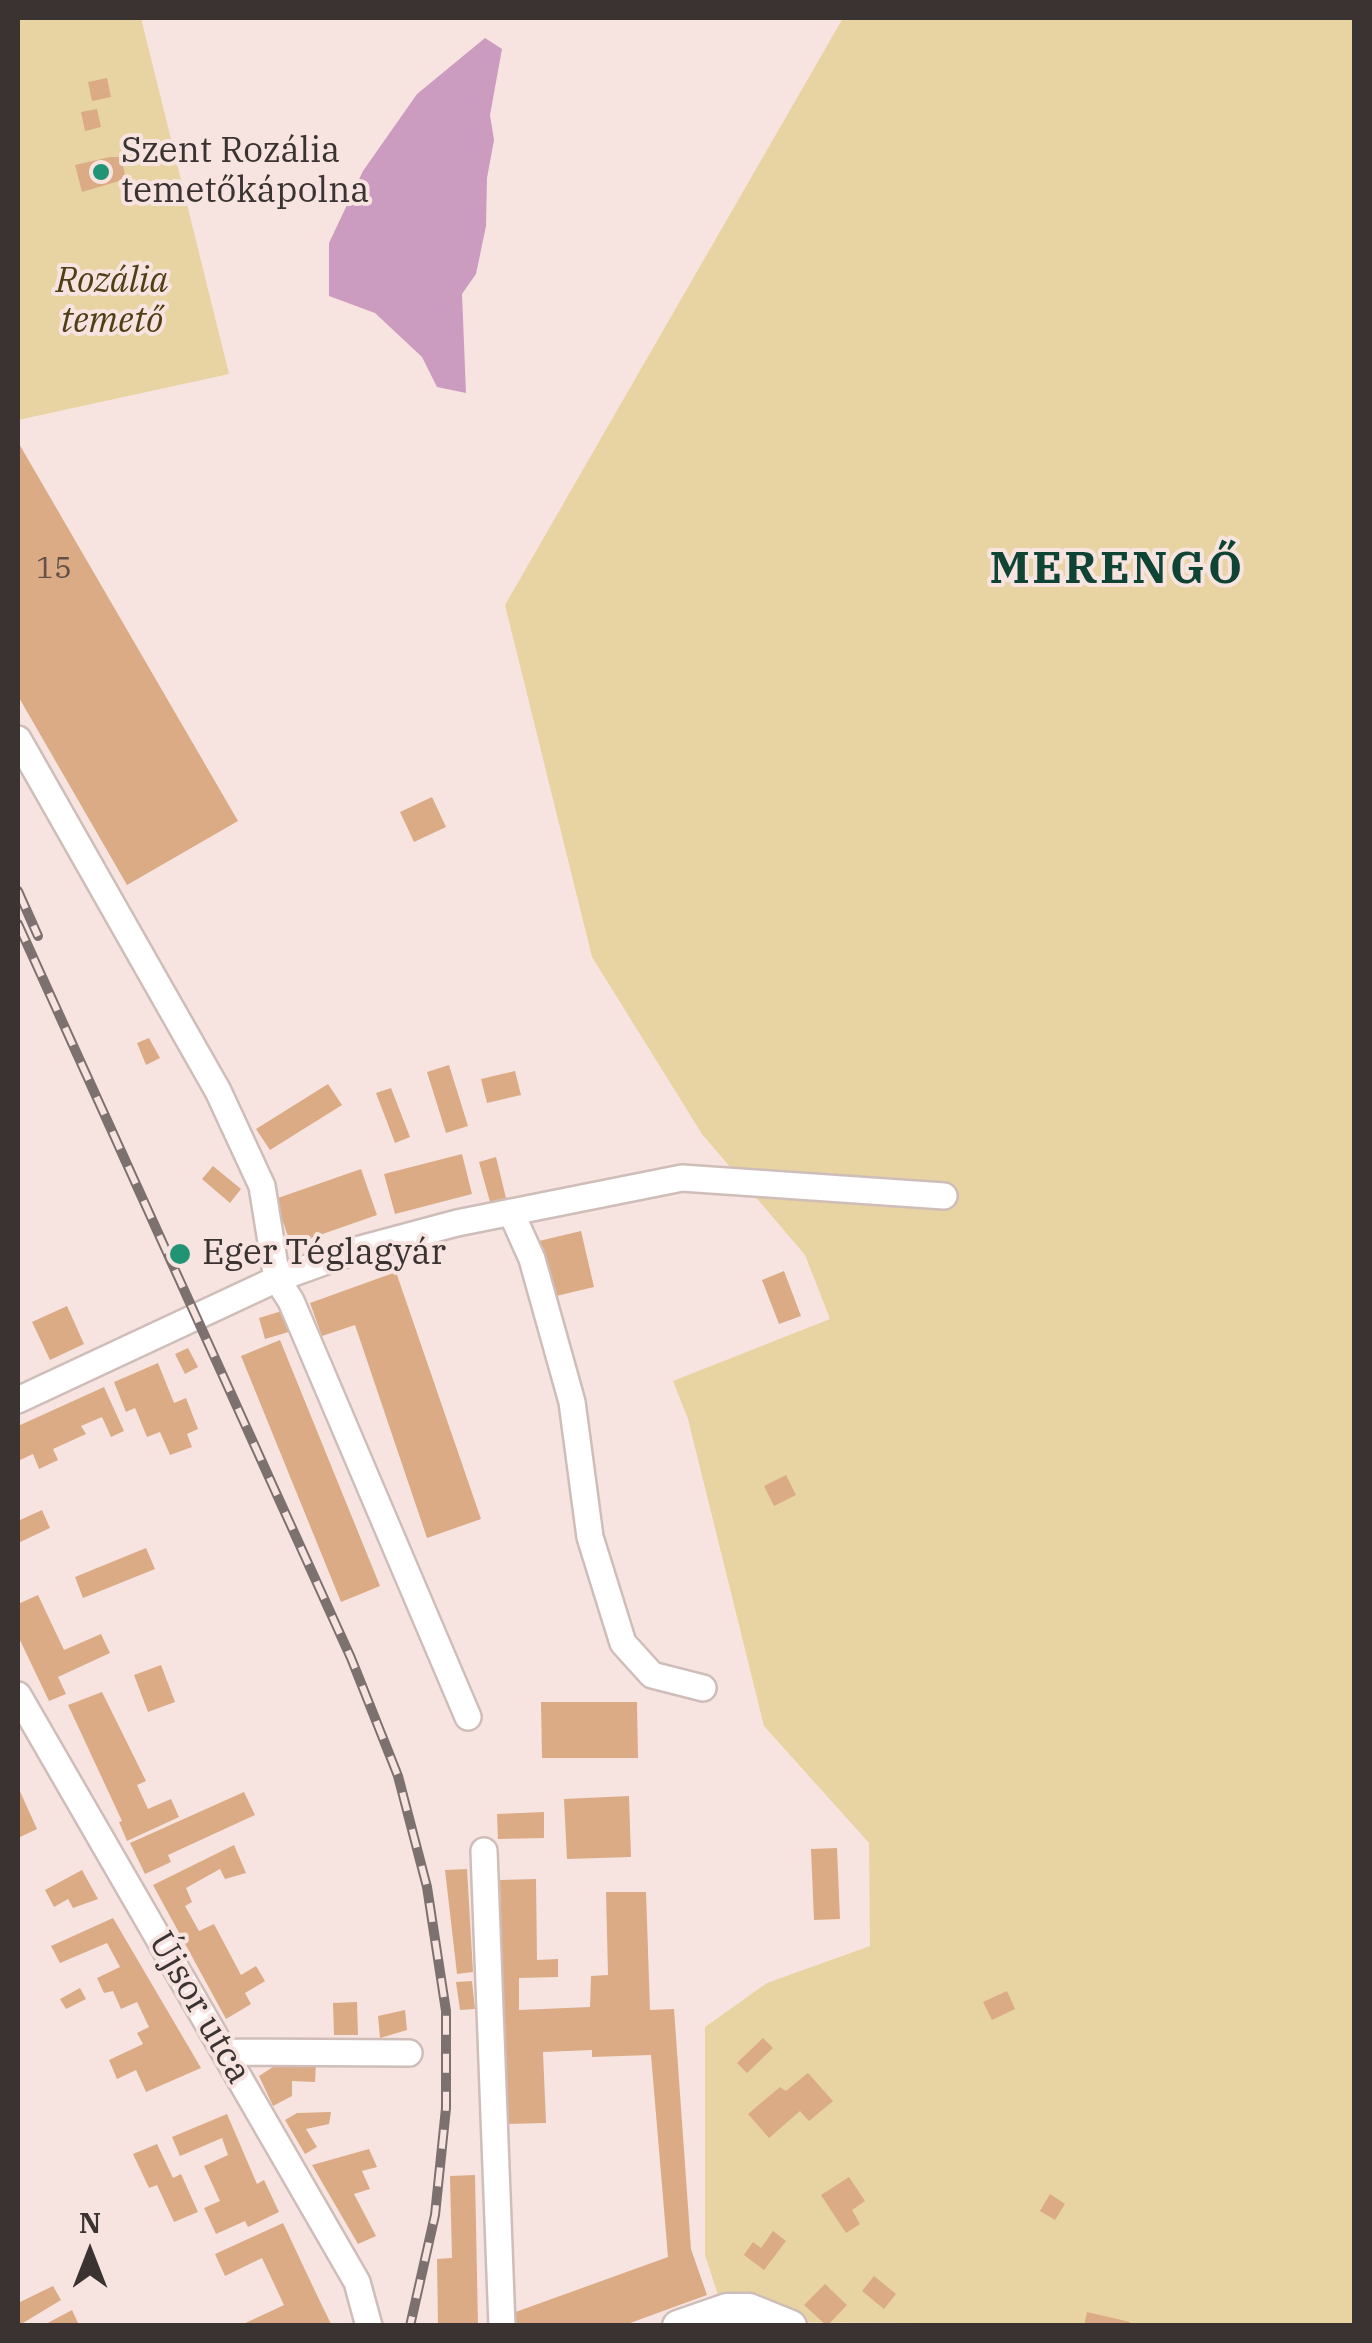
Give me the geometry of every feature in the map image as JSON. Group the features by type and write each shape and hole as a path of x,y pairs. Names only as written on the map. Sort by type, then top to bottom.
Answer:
{"main road":[{"path":"678,2326 728,2309 749,2310 791,2326"}],"street":[{"path":"18,739 218,1091 262,1186 277,1279 291,1301 468,1716"},
{"path":"18,1400 277,1279 360,1249 511,1212 682,1178 944,1196"},
{"path":"511,1212 532,1259 572,1402 590,1537 622,1643 652,1675 703,1688"},
{"name":"Újsor utca","path":"18,1695 357,2282 369,2326"},
{"path":"484,1851 502,2326"},
{"path":"225,2052 409,2053"}],"green space":[{"name":"Rozália temető","path":"18,18 141,18 229,374 18,420"},
{"path":"843,18 1354,18 1354,2325 720,2322 718,2295 705,2255 705,2027 767,1983 870,1946 869,1843 764,1726 688,1419 673,1381 830,1319 805,1255 702,1134 592,957 505,605"}],"shaded area":[{"path":"485,38 502,49 490,115 494,140 487,178 486,226 476,274 462,294 466,393 437,387 422,357 375,313 329,296 329,243 363,171 417,94"}],"building":[{"path":"107,78 111,97 92,101 88,82"},
{"path":"97,109 101,127 85,131 81,112"},
{"name":"Szent Rozália temetőkápolna","path":"121,157 126,179 82,192 75,165"},
{"path":"18,442 238,821 127,885 18,696"},
{"path":"432,797 446,827 414,842 400,812"},
{"path":"149,1038 160,1058 146,1065 137,1043"},
{"path":"449,1065 468,1126 446,1133 427,1072"},
{"path":"515,1071 521,1095 487,1103 481,1079"},
{"path":"328,1084 342,1105 270,1150 256,1129"},
{"path":"391,1088 410,1137 395,1143 376,1093"},
{"path":"462,1154 472,1194 395,1214 384,1174"},
{"path":"496,1157 506,1198 490,1202 479,1162"},
{"path":"213,1166 241,1189 230,1203 202,1179"},
{"path":"361,1169 377,1215 291,1245 275,1199"},
{"path":"581,1231 594,1287 552,1297 539,1241"},
{"path":"784,1271 801,1316 779,1324 762,1280"},
{"path":"396,1272 481,1519 427,1538 355,1325 322,1336 310,1303"},
{"path":"67,1306 84,1344 50,1360 32,1322"},
{"path":"285,1310 292,1331 265,1339 259,1318"},
{"path":"280,1340 380,1586 341,1602 241,1356"},
{"path":"188,1348 198,1367 185,1374 175,1354"},
{"path":"158,1363 174,1403 186,1398 198,1429 187,1434 192,1447 170,1455 160,1432 147,1437 135,1408 126,1412 114,1382"},
{"path":"104,1387 124,1431 111,1437 102,1417 81,1426 86,1434 53,1449 58,1460 39,1469 33,1454 18,1461 18,1426"},
{"path":"786,1475 796,1495 774,1506 764,1486"},
{"path":"42,1510 50,1528 18,1543 18,1521"},
{"path":"146,1548 155,1569 83,1598 75,1577"},
{"path":"38,1595 64,1650 101,1634 110,1653 58,1677 66,1694 49,1701 18,1636 18,1604"},
{"path":"161,1665 175,1702 148,1712 134,1675"},
{"path":"102,1692 146,1781 137,1785 148,1809 171,1799 179,1817 127,1841 119,1822 122,1821 68,1705"},
{"path":"541,1702 637,1702 638,1758 542,1758"},
{"path":"18,1787 37,1829 18,1838"},
{"path":"244,1792 255,1815 168,1855 171,1862 145,1874 130,1843"},
{"path":"629,1796 631,1857 567,1859 564,1799"},
{"path":"544,1812 544,1838 498,1839 497,1814"},
{"path":"234,1845 246,1873 225,1879 220,1869 186,1888 192,1902 185,1906 199,1931 214,1924 241,1975 256,1966 265,1981 245,1993 251,2004 226,2019 153,1885"},
{"path":"837,1848 840,1919 814,1920 811,1849"},
{"path":"467,1869 473,1972 457,1974 445,1870"},
{"path":"82,1870 98,1899 73,1908 68,1899 54,1907 45,1890"},
{"path":"536,1879 537,1960 558,1959 558,1977 519,1978 519,2010 590,2007 591,1976 608,1975 606,1892 646,1892 650,2010 674,2009 691,2249 707,2295 622,2326 514,2326 510,2314 668,2257 651,2055 592,2057 592,2050 543,2052 546,2123 507,2124 500,1880"},
{"path":"113,1918 201,2068 146,2092 136,2070 117,2079 109,2060 143,2044 137,2033 149,2027 137,2002 121,2009 113,1991 104,1993 97,1978 120,1967 107,1943 60,1963 51,1946"},
{"path":"472,1981 475,2009 460,2010 456,1982"},
{"path":"80,1988 86,1999 66,2009 60,1999"},
{"path":"1007,1991 1015,2009 992,2020 983,2002"},
{"path":"357,2002 358,2035 334,2035 333,2003"},
{"path":"405,2010 407,2030 380,2038 378,2016"},
{"path":"763,2038 773,2048 747,2073 737,2063"},
{"path":"279,2063 316,2064 315,2082 292,2081 292,2096 273,2106 259,2076"},
{"path":"808,2073 833,2101 809,2121 800,2111 769,2138 748,2114 780,2087 786,2091"},
{"path":"331,2112 329,2124 306,2129 317,2147 305,2154 285,2120 297,2113"},
{"path":"227,2114 257,2184 264,2180 279,2212 248,2227 245,2221 216,2234 204,2208 220,2201 204,2166 228,2155 222,2138 180,2156 172,2137"},
{"path":"157,2144 173,2178 181,2174 198,2212 174,2222 157,2185 149,2188 133,2154"},
{"path":"369,2149 377,2167 362,2171 370,2189 354,2194 376,2236 358,2244 312,2165"},
{"path":"475,2175 478,2326 438,2326 437,2259 452,2258 450,2176"},
{"path":"849,2177 865,2201 852,2210 860,2224 846,2233 821,2195"},
{"path":"1050,2194 1065,2204 1055,2220 1040,2211"},
{"path":"283,2223 332,2326 239,2326 284,2305 262,2258 225,2276 215,2254"},
{"path":"773,2231 786,2241 764,2270 744,2255 753,2242 761,2248"},
{"path":"874,2276 896,2294 884,2309 862,2291"},
{"path":"825,2284 847,2305 827,2326 804,2305"},
{"path":"53,2286 61,2300 18,2326 18,2303"},
{"path":"72,2310 78,2323 42,2326"},
{"path":"1087,2312 1130,2322 1129,2326 1084,2326"}],"railway":[{"path":"18,891 38,936"},
{"path":"18,924 351,1658 398,1776 427,1887 446,2011 446,2108 435,2215 410,2326"}],"place":[{"name":"Szent Rozália temetőkápolna","path":"101,172"},
{"name":"Eger Téglagyár","path":"180,1254"}],"district":[{"name":"MERENGŐ","path":"1117,570"}]}
